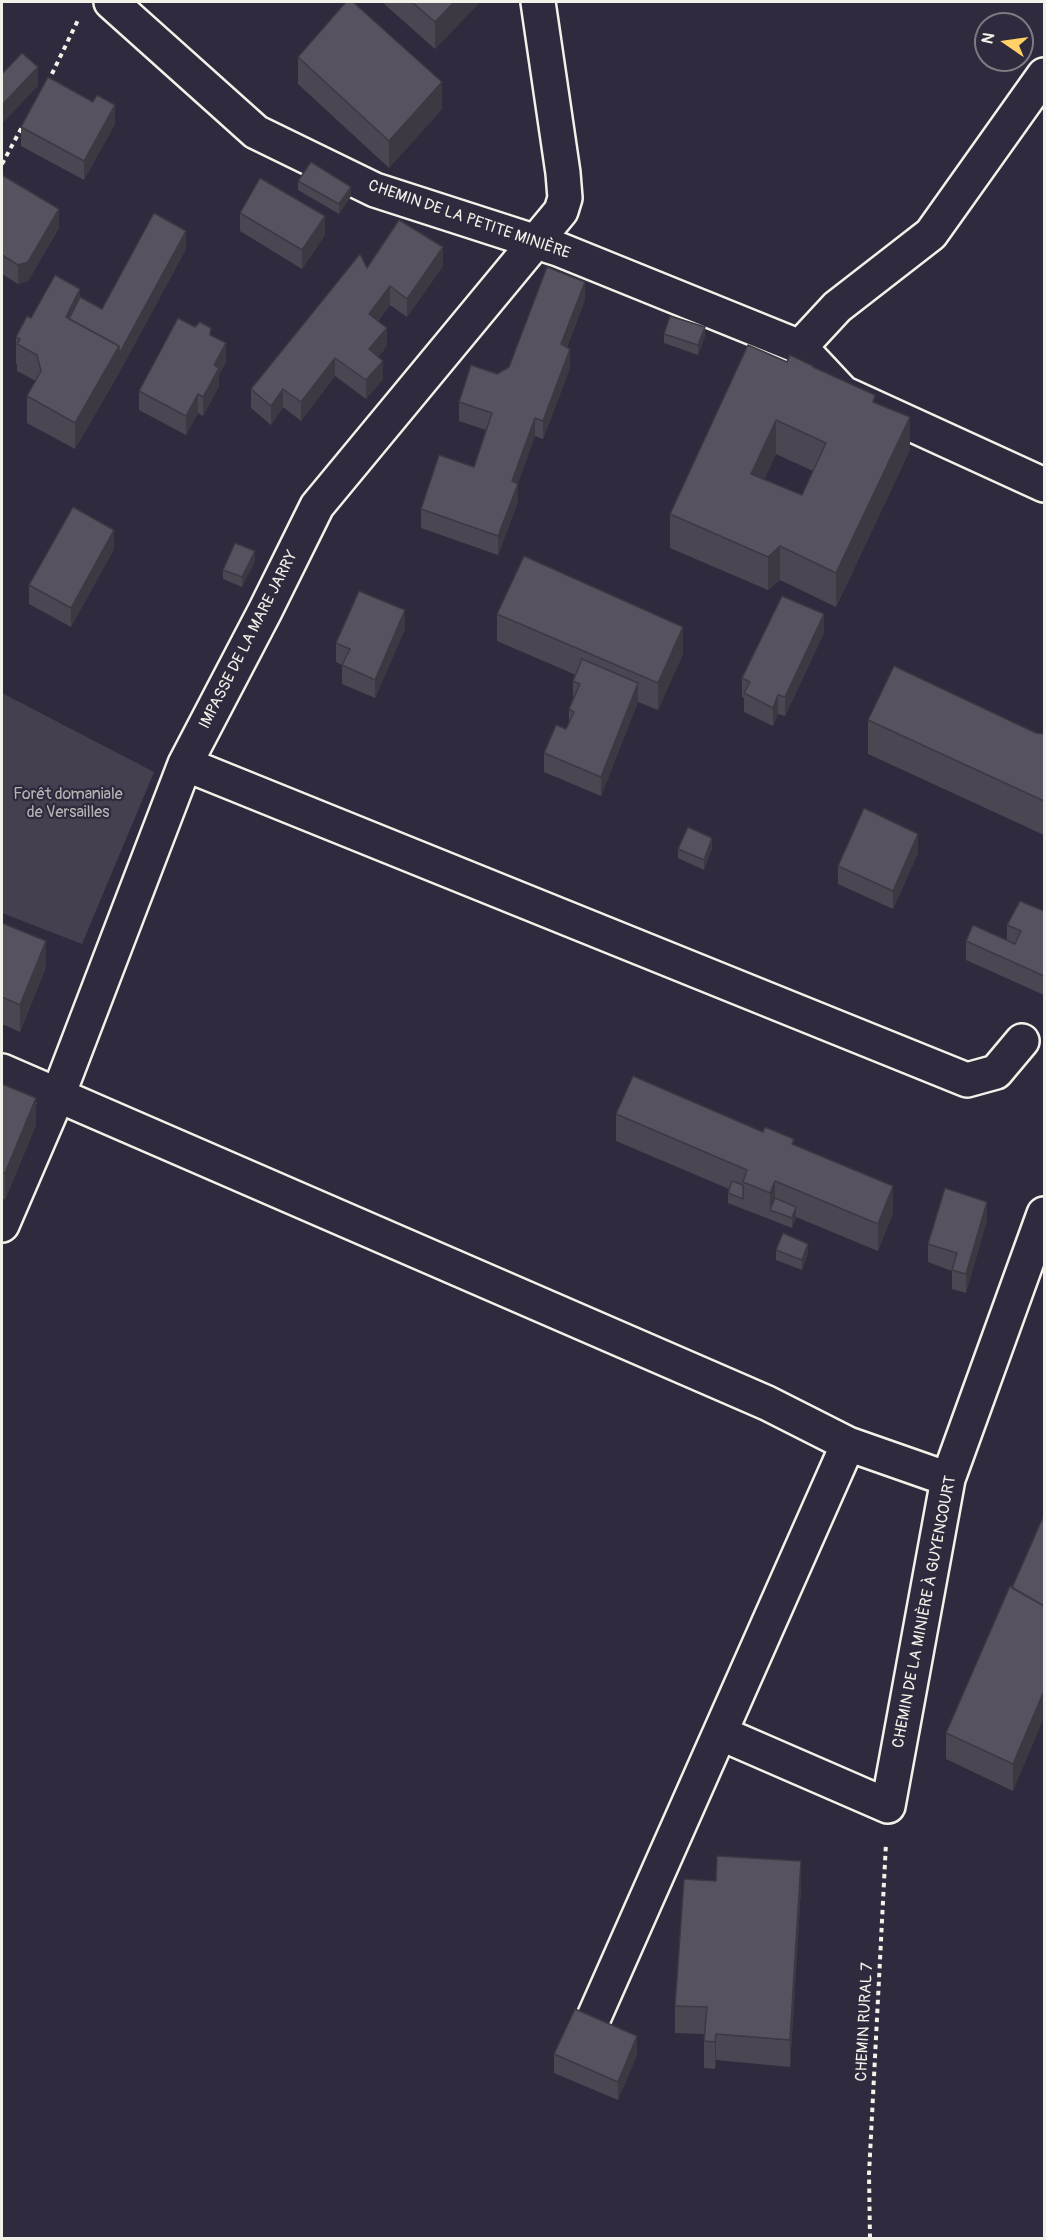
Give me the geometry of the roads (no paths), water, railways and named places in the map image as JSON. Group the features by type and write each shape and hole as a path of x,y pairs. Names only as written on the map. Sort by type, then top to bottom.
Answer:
{"street":[{"name":"IMPASSE DE LA MARE JARRY","path":"2,1225 58,1095 185,764 317,506 561,211 565,198 563,173 538,2"},
{"name":"CHEMIN DE LA PETITE MINIÈRE","path":"97,7 256,132 375,190 558,249 800,347"},
{"path":"1044,75 931,234 837,307 800,347 843,393 1044,485"},
{"path":"185,764 967,1080 996,1072 1022,1041"},
{"path":"2,1071 767,1403 848,1444 948,1479"},
{"name":"CHEMIN DE LA MINIÈRE À GUYENCOURT","path":"720,1733 888,1806 948,1479 1044,1214"},
{"path":"594,2017 848,1444"}],"park label":[{"name":"Forêt domaniale de Versailles","path":"68,804"}]}
